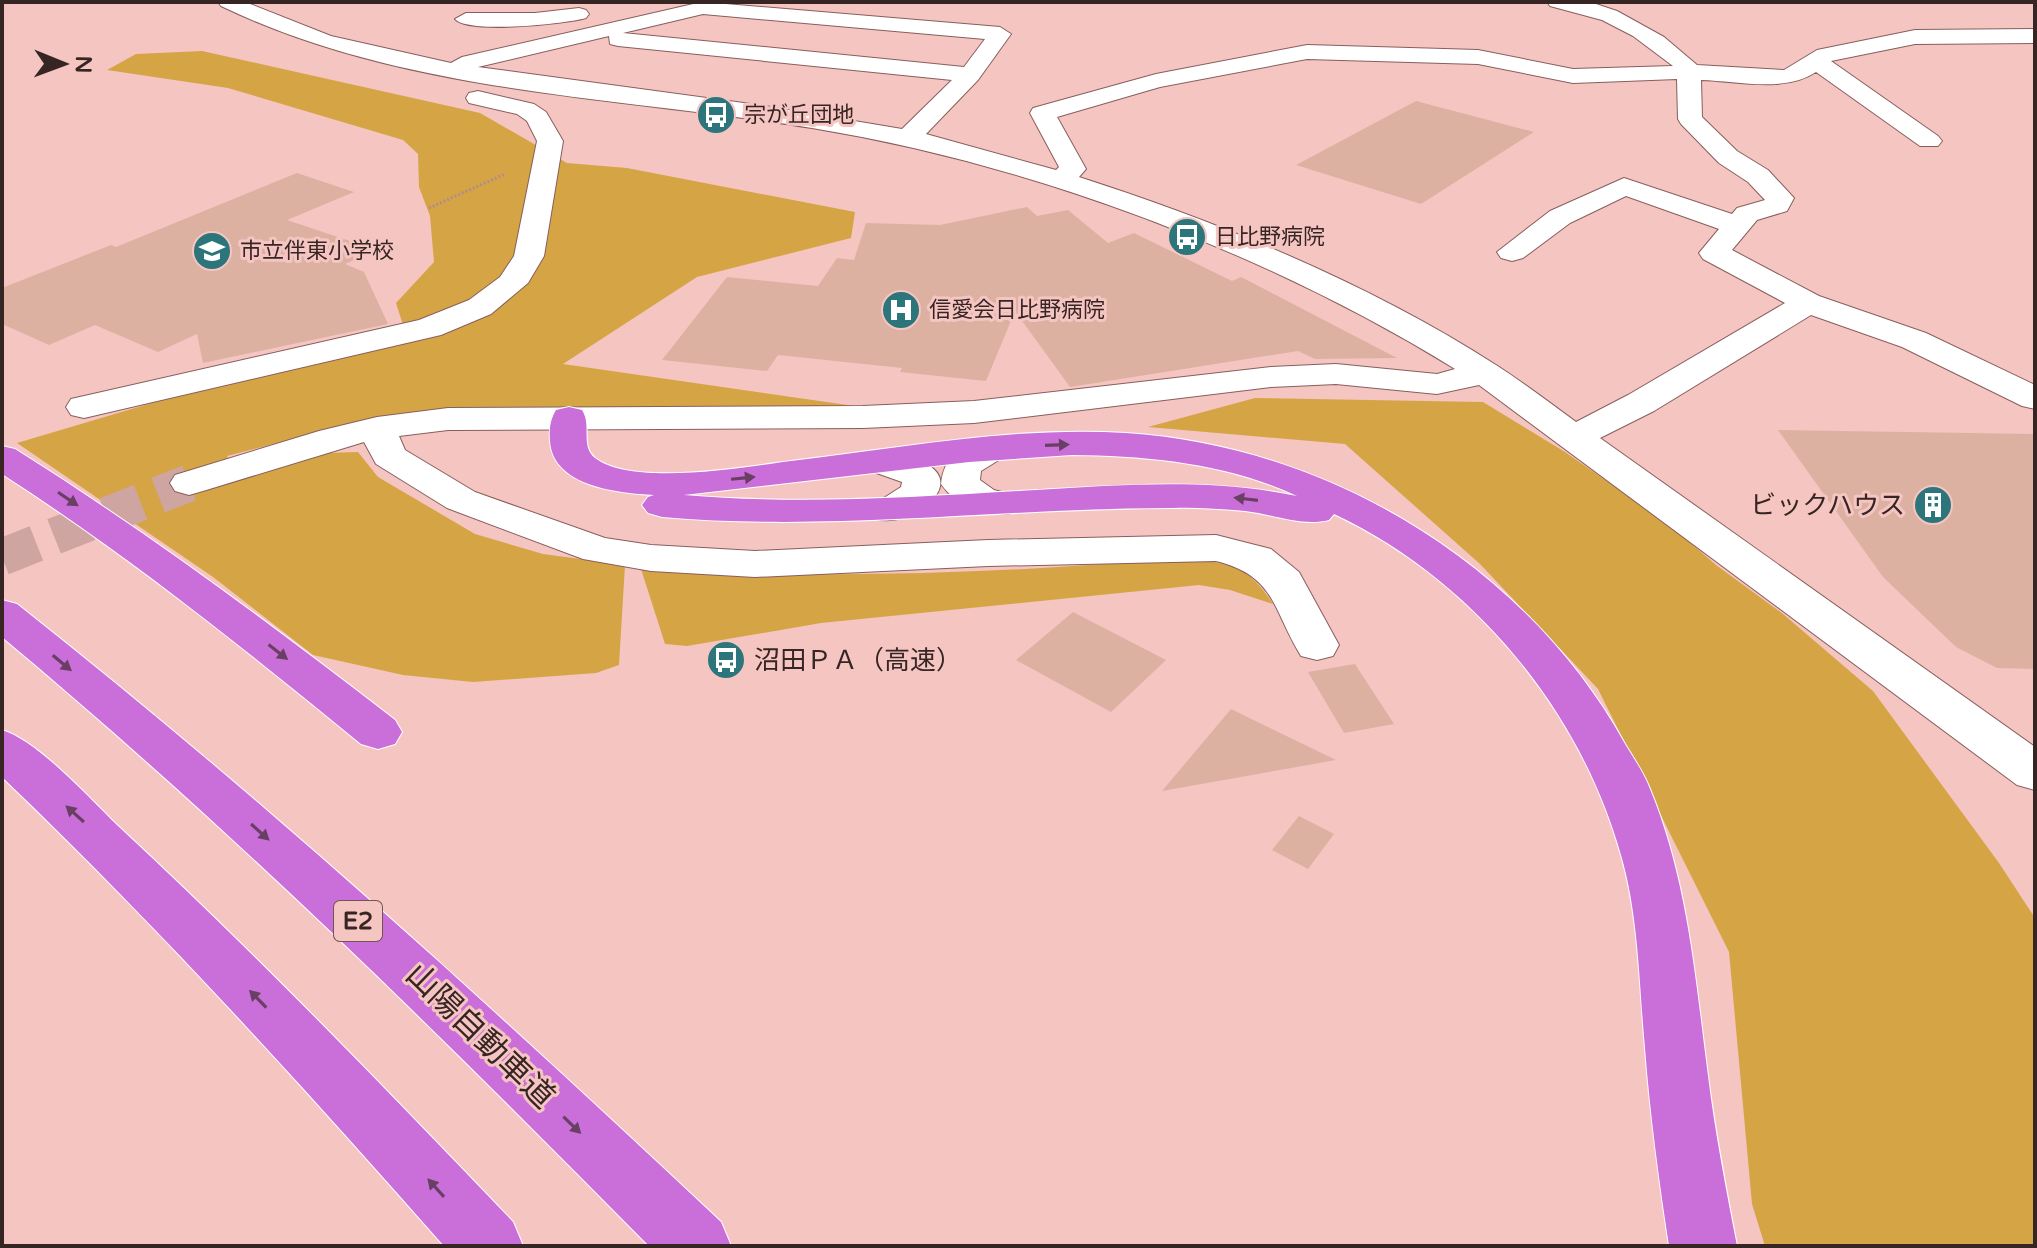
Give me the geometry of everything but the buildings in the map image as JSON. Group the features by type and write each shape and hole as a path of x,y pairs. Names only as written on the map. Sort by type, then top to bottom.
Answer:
{"highway":[{"path":"569,418 568,451 574,460 596,473 628,482 699,482 989,450 1084,444 1151,446 1257,467 1330,497 1399,535 1466,583 1534,648 1566,685 1612,761 1648,855 1660,913 1683,1123 1703,1246"},
{"path":"569,418 561,450 567,473 605,493 653,504 752,514 890,511 1148,495 1218,496 1277,503 1333,517 1414,561 1463,600 1546,685 1573,725 1612,810 1625,855 1644,980 1655,1126 1675,1246"},
{"path":"2,457 66,497 203,593 378,732"},
{"name":"山陽自動車道","path":"2,614 206,782 377,938 697,1246"},
{"path":"2,748 94,832 324,1066 489,1246"}],"street":[{"path":"228,2 329,45 443,69 544,86 803,119 908,138 1012,164 1148,211 1344,294 1433,340 1485,373 2035,772"},
{"path":"1557,2 1585,4 1628,23 1685,64 1689,72 1690,119 1728,157 1758,176 1780,198 1777,205 1747,214 1714,253 1808,303 1914,340 2035,398"},
{"path":"466,19 535,19 609,8 633,27"},
{"path":"84,407 429,328 480,307 512,283 529,256 550,141 537,117 525,109 408,81 443,69 633,27 680,11 703,8 1000,34 970,75 908,138"},
{"path":"589,36 970,75"},
{"path":"1060,180 1073,169 1042,113 1156,81 1307,52 1478,57 1573,76 1689,72 1784,77 1796,75 1825,55 1915,37 2031,40"},
{"path":"1816,61 1929,141"},
{"path":"1512,252 1560,217 1624,186 1736,225"},
{"path":"1574,437 1641,403 1808,303"},
{"path":"189,483 257,459 377,428 448,419 879,417 1074,402 1271,377 1336,374 1437,384 1485,373"},
{"path":"377,428 389,456 461,500 598,550 651,558 755,564 988,553 1216,548 1256,558 1284,581 1317,645"},
{"path":"989,450 962,466 960,484 981,499 1003,504"},
{"path":"881,462 914,472 921,482 920,492 890,511"}],"path":[{"path":"429,208 510,171"}],"shaded area":[{"path":"202,51 480,113 567,163 627,168 855,212 851,238 697,277 563,364 882,410 365,420 227,456 239,480 326,453 358,452 378,477 475,534 543,554 625,565 619,665 596,673 473,682 403,675 313,655 213,577 17,443 404,328 396,303 434,262 430,216 419,187 418,154 403,140 228,88 107,70 136,54"},
{"path":"1255,398 1483,402 1565,452 1670,525 1716,565 1783,614 1873,691 1999,863 2035,918 2035,1246 1765,1246 1752,1204 1729,952 1598,689 1480,564 1345,444 1148,427"},
{"path":"1168,559 1229,565 1252,578 1273,604 1230,590 1199,585 821,623 687,646 665,644 641,569 773,574 905,573"}],"tunnel":[{"path":"2,557 189,483"}],"place":[{"name":"宗が丘団地","path":"716,115"},
{"name":"日比野病院","path":"1187,237"},
{"name":"市立伴東小学校","path":"212,251"},
{"name":"信愛会日比野病院","path":"901,310"},
{"name":"ビックハウス","path":"1933,505"},
{"name":"沼田ＰＡ（高速）","path":"726,660"}]}
